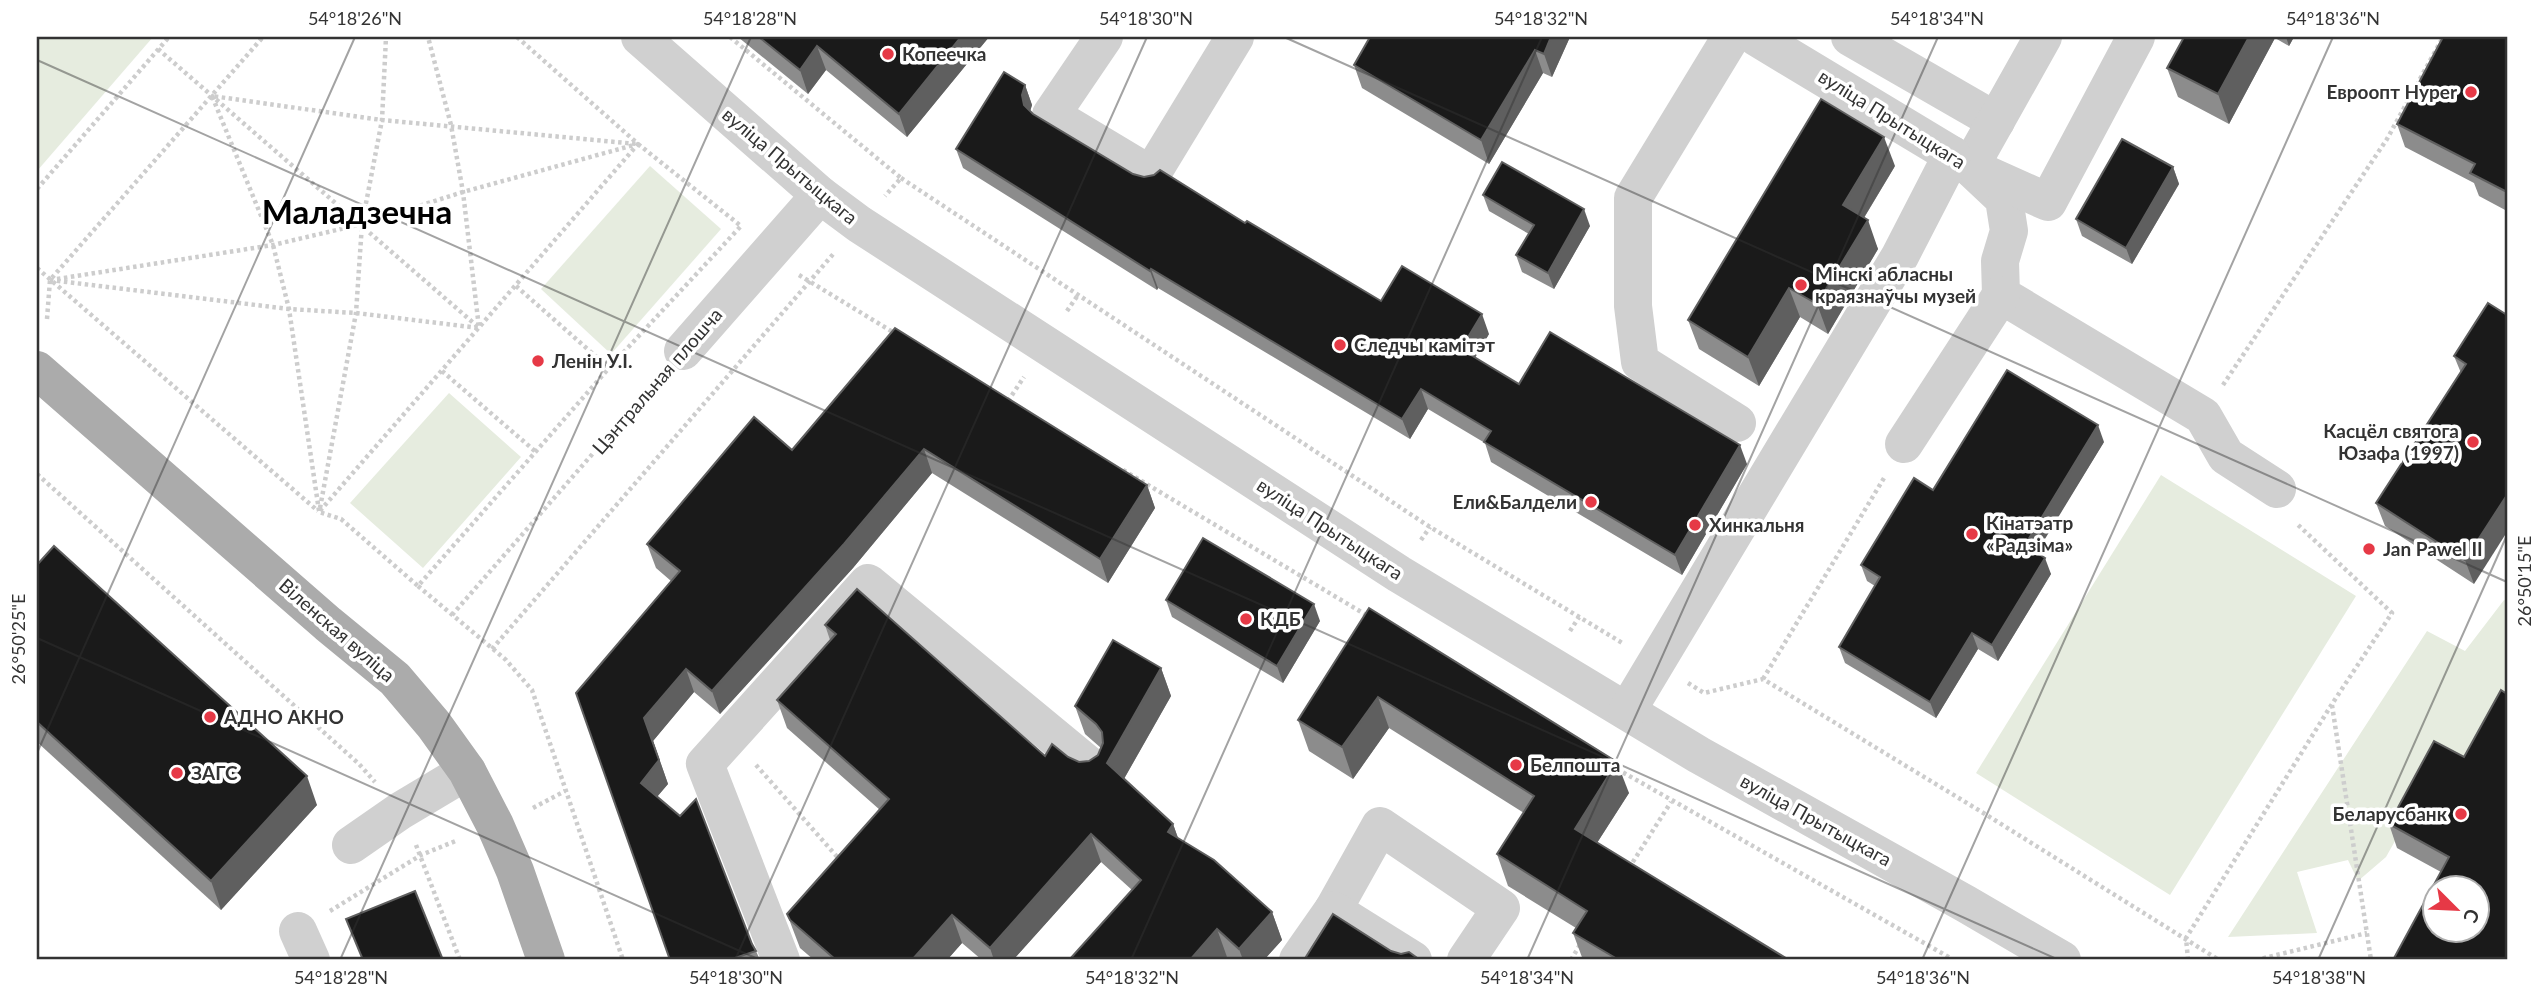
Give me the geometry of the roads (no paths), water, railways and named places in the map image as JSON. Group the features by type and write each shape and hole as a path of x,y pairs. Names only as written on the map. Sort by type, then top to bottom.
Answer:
{"main road":[{"name":"Віленская вуліца","path":"37,370 328,624 395,679 434,725 467,771 495,825 546,960"}],"street":[{"name":"вуліца Прытыцкага","path":"640,37 820,195 859,224 1399,574 1699,755 2062,960"},
{"path":"1104,37 1051,115 1151,174 1235,37"},
{"path":"1731,37 1633,198 1633,306 1640,362 1737,423"},
{"name":"вуліца Прытыцкага","path":"1756,37 1961,161 2004,199 2009,231 2000,261 2001,295"},
{"path":"1850,37 1996,121"},
{"path":"1627,711 1900,256 1961,161 1996,121 2043,37"},
{"path":"1961,161 2048,202 2136,37"},
{"name":"Цэнтральная плошча","path":"683,351 820,195"},
{"path":"1904,444 2001,295 2203,416 2226,456 2277,489"},
{"path":"781,960 705,764 868,583 1092,768"},
{"path":"351,845 400,811 467,771"},
{"path":"1297,960 1333,910 1380,826 1501,908 1466,960"},
{"path":"1333,910 1413,960"}],"place":[{"name":"Копеечка","path":"888,54"},
{"name":"Евроопт Hyper","path":"2471,92"},
{"name":"Мінскі абласны краязнаўчы музей","path":"1801,285"},
{"name":"Следчы камітэт","path":"1340,345"},
{"name":"Ленін У.І.","path":"538,361"},
{"name":"Касцёл святога Юзафа (1997)","path":"2473,442"},
{"name":"Ели&Балдели","path":"1591,502"},
{"name":"Хинкальня","path":"1695,525"},
{"name":"Кінатэатр «Радзіма»","path":"1972,534"},
{"name":"Jan Pawel II","path":"2369,549"},
{"name":"КДБ","path":"1246,619"},
{"name":"АДНО АКНО","path":"210,717"},
{"name":"Белпошта","path":"1516,765"},
{"name":"ЗАГС","path":"177,773"},
{"name":"Беларусбанк","path":"2461,814"}],"district":[{"name":"Маладзечна","path":"357,212"}]}
